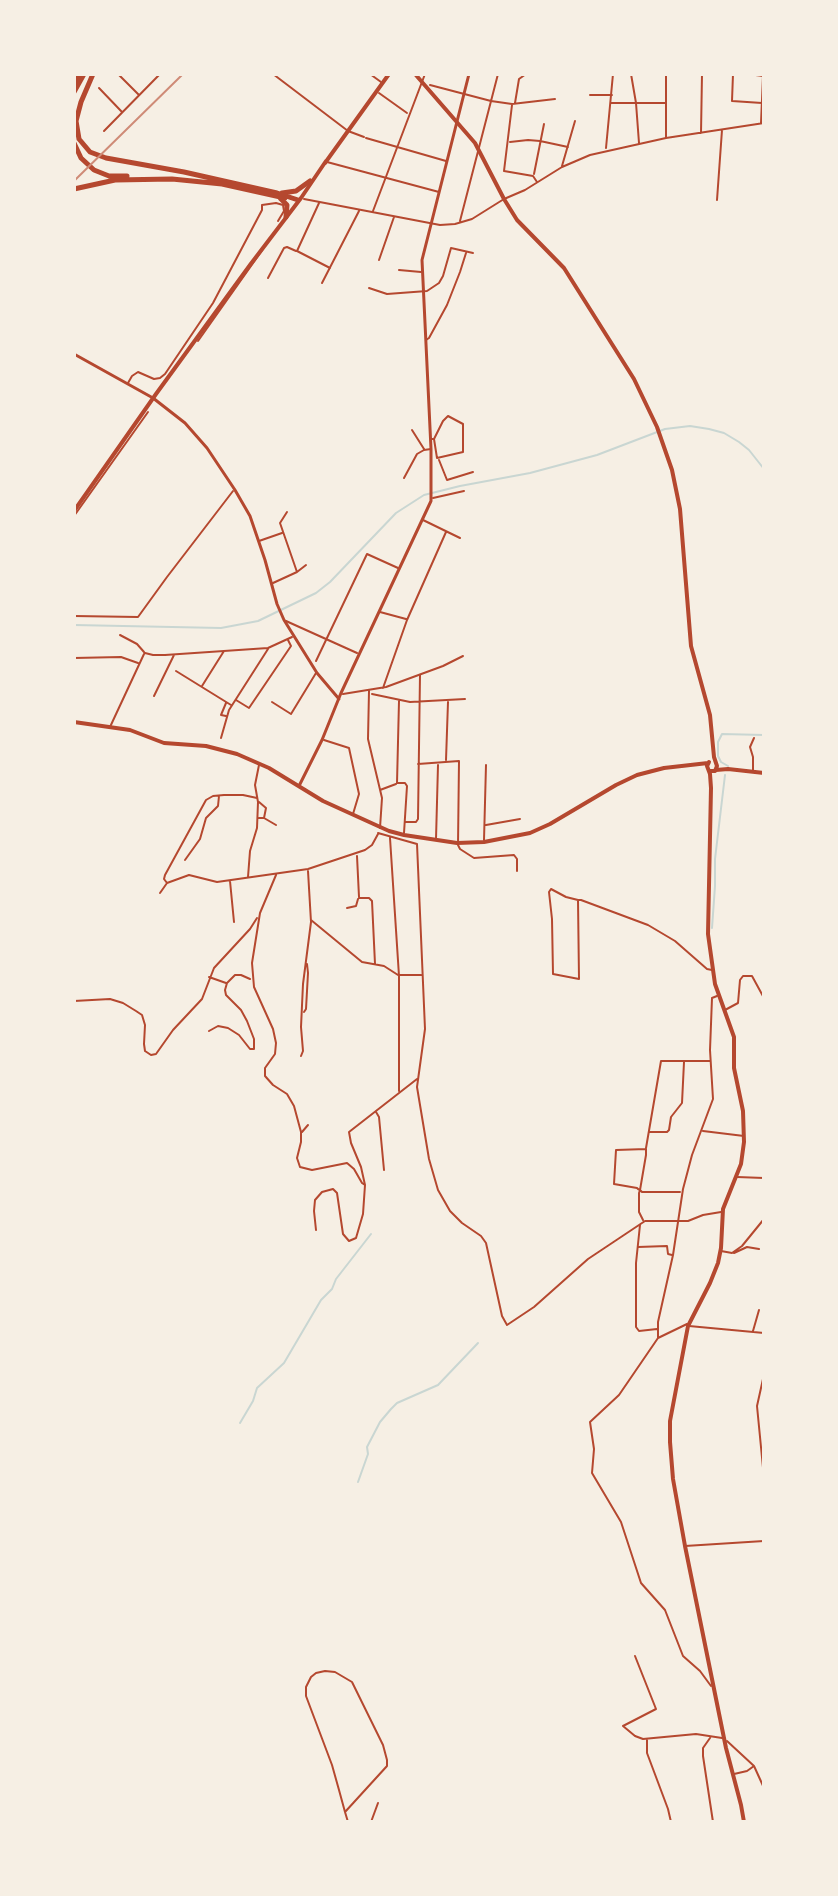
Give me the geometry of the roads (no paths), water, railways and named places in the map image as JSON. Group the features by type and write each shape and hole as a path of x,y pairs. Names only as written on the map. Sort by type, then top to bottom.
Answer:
{"highway":[{"path":"74,82 81,74"},
{"path":"74,92 81,74"},
{"path":"93,74 76,121 79,139 90,152 108,159 278,195 292,192 310,181"},
{"path":"74,143 82,162"},
{"path":"74,151 93,172 116,178 203,181 301,199"},
{"path":"131,178 182,176 212,179"},
{"path":"74,189 116,178"},
{"path":"278,195 287,205 286,217"}],"main road":[{"path":"301,199 310,181 389,74"},
{"path":"415,74 478,148 521,225 564,268 634,379 660,434 678,499 691,646 710,715 713,746 708,934 718,995 734,1037 734,1073 745,1136 743,1157 722,1212 721,1251 712,1278 688,1325 669,1432 673,1479 685,1546 744,1822"},
{"path":"74,513 153,398 326,161"},
{"path":"74,722 110,727 164,743 218,748 276,771 322,801 379,830 457,843 515,837 542,828 616,785 637,775 664,768 712,767 764,773"}],"street":[{"path":"118,74 139,95"},
{"path":"152,74 156,78"},
{"path":"104,131 160,74"},
{"path":"273,74 348,131 447,161"},
{"path":"370,74 382,83"},
{"path":"372,212 425,74"},
{"path":"469,74 422,260 422,272 436,457 447,480 473,472"},
{"path":"460,222 498,74"},
{"path":"526,74 519,79 504,171 533,176"},
{"path":"606,151 613,74"},
{"path":"631,74 639,143"},
{"path":"666,74 666,138"},
{"path":"701,133 702,74"},
{"path":"733,74 732,101 762,103"},
{"path":"301,199 445,225 472,219 562,167 606,151 666,138 763,124 764,76 748,74"},
{"path":"430,85 514,104 555,99"},
{"path":"99,88 122,112"},
{"path":"379,93 409,115"},
{"path":"590,95 612,95"},
{"path":"611,103 666,103"},
{"path":"562,167 575,121"},
{"path":"537,182 533,176 544,124"},
{"path":"717,200 722,130"},
{"path":"508,142 528,140 568,147"},
{"path":"326,161 439,192"},
{"path":"297,251 319,201"},
{"path":"128,383 138,372 154,379 165,374 213,303 262,205 283,205 284,211 278,221"},
{"path":"322,283 360,210"},
{"path":"379,260 395,216"},
{"path":"268,278 287,247 330,268"},
{"path":"369,288 387,294 433,288 443,276 451,248 473,253"},
{"path":"426,340 447,305 466,252"},
{"path":"198,341 251,266"},
{"path":"399,270 422,272"},
{"path":"74,354 153,398 199,438 250,516 281,614 293,637 339,699"},
{"path":"74,513 148,412"},
{"path":"299,786 432,497 431,449 433,439 448,416 463,424 463,452 439,458"},
{"path":"412,430 424,450"},
{"path":"404,478 417,454 431,449"},
{"path":"74,616 135,619 139,616 235,490"},
{"path":"432,497 464,491"},
{"path":"287,512 280,523 297,572"},
{"path":"422,520 460,538"},
{"path":"259,541 283,532"},
{"path":"383,688 407,620 446,532"},
{"path":"316,661 367,554 399,569"},
{"path":"272,583 306,565"},
{"path":"380,612 407,620"},
{"path":"285,622 359,655"},
{"path":"120,635 137,644 145,653 153,655 268,648 293,637"},
{"path":"235,700 248,710 291,646 288,640"},
{"path":"221,738 235,700 268,648"},
{"path":"201,687 225,650"},
{"path":"110,727 145,653"},
{"path":"154,696 175,654"},
{"path":"341,693 345,695 383,688 463,656"},
{"path":"74,658 121,657 139,663"},
{"path":"176,671 232,706"},
{"path":"272,702 291,714 317,673"},
{"path":"406,822 416,822 418,819 420,675"},
{"path":"369,692 420,703 465,699"},
{"path":"160,893 167,883 189,875 215,882 276,875 308,869 369,847 379,830 382,798 368,739 369,692"},
{"path":"397,783 399,700"},
{"path":"446,761 448,701"},
{"path":"227,703 221,715 227,716"},
{"path":"753,771 750,747 754,738"},
{"path":"322,740 349,748 359,798 353,815"},
{"path":"418,764 460,762 457,843 460,849 472,858 514,855 517,871"},
{"path":"250,797 259,764"},
{"path":"436,839 438,764"},
{"path":"484,842 486,765"},
{"path":"380,790 397,783 407,785 404,835"},
{"path":"248,877 258,818 255,785"},
{"path":"185,860 201,838 206,819 218,806 219,795"},
{"path":"167,883 164,877 207,799 219,795 250,797 266,808 264,818"},
{"path":"258,818 276,825"},
{"path":"485,826 520,819"},
{"path":"379,830 390,837 417,844 425,1032 418,1096 429,1162 447,1207 486,1241 502,1316 507,1325 534,1307 588,1259 642,1223 653,1220 690,1221 722,1212"},
{"path":"390,837 399,976 400,1093"},
{"path":"347,908 356,906 359,898 356,853"},
{"path":"301,1056 311,920 308,869"},
{"path":"74,1001 110,999 136,1011 142,1015 145,1025 144,1048 147,1053 158,1053 173,1030 200,1002 216,965 250,929 276,875"},
{"path":"230,880 234,922"},
{"path":"578,900 580,978 577,980 553,974 551,889 655,929 713,970"},
{"path":"359,898 372,900 375,964"},
{"path":"260,913 252,979 276,1043 275,1054 265,1068 265,1076 291,1099 301,1132 297,1158 300,1167 312,1170 347,1163 365,1185"},
{"path":"311,920 360,961 384,966 399,976 422,975"},
{"path":"255,937 263,938"},
{"path":"209,1031 218,1026 228,1028 239,1035 250,1049 254,1049 252,1033 245,1017 226,995 225,988 237,974 252,979"},
{"path":"724,1010 738,1003 743,976 752,976 764,998"},
{"path":"209,977 227,983"},
{"path":"658,1338 657,1329 673,1255 682,1192 713,1099 712,998 718,995"},
{"path":"657,1329 639,1331 636,1327 637,1247 642,1223 640,1190 661,1061 711,1061"},
{"path":"649,1132 669,1130 671,1117 682,1103 684,1061"},
{"path":"316,1230 315,1200 323,1191 333,1189 337,1193 343,1234 349,1241 355,1239 363,1218 365,1185 349,1132 418,1079"},
{"path":"376,1112 384,1170"},
{"path":"301,1132 308,1125"},
{"path":"702,1131 745,1136"},
{"path":"646,1149 617,1149 614,1183 645,1192 682,1192"},
{"path":"736,1177 764,1178"},
{"path":"732,1253 742,1246 764,1219"},
{"path":"751,1236 760,1238"},
{"path":"637,1247 667,1246 668,1254 673,1255"},
{"path":"721,1251 736,1253 747,1247 759,1249"},
{"path":"753,1331 759,1310"},
{"path":"714,1688 683,1656 666,1612 638,1576 621,1522 592,1473 594,1449 590,1422 619,1395 658,1338 685,1324 764,1333"},
{"path":"764,1352 763,1379 757,1406 764,1478"},
{"path":"685,1546 764,1541"},
{"path":"635,1656 656,1709 623,1726 635,1736 647,1739 696,1734 724,1738 754,1766 762,1776 764,1788"},
{"path":"345,1812 387,1766 387,1760 383,1745 352,1682 335,1672 325,1671 311,1677 306,1696 332,1765 345,1812 348,1822"},
{"path":"710,1737 703,1748 703,1756 713,1822"},
{"path":"647,1739 647,1753 671,1822"},
{"path":"733,1775 754,1766"},
{"path":"371,1822 378,1803"}],"waterway":[{"path":"74,625 221,628 258,621 316,593 396,513 424,495 530,473 597,455 665,429 690,426 724,433 749,450 764,469"},
{"path":"728,766 718,756 718,742 722,734 764,735"},
{"path":"712,928 715,859 725,775"},
{"path":"240,1423 257,1388 284,1363 321,1300 371,1234"},
{"path":"358,1482 368,1454 367,1447 391,1409 397,1403 438,1385 478,1343"}],"railway":[{"path":"74,181 183,74"}]}
